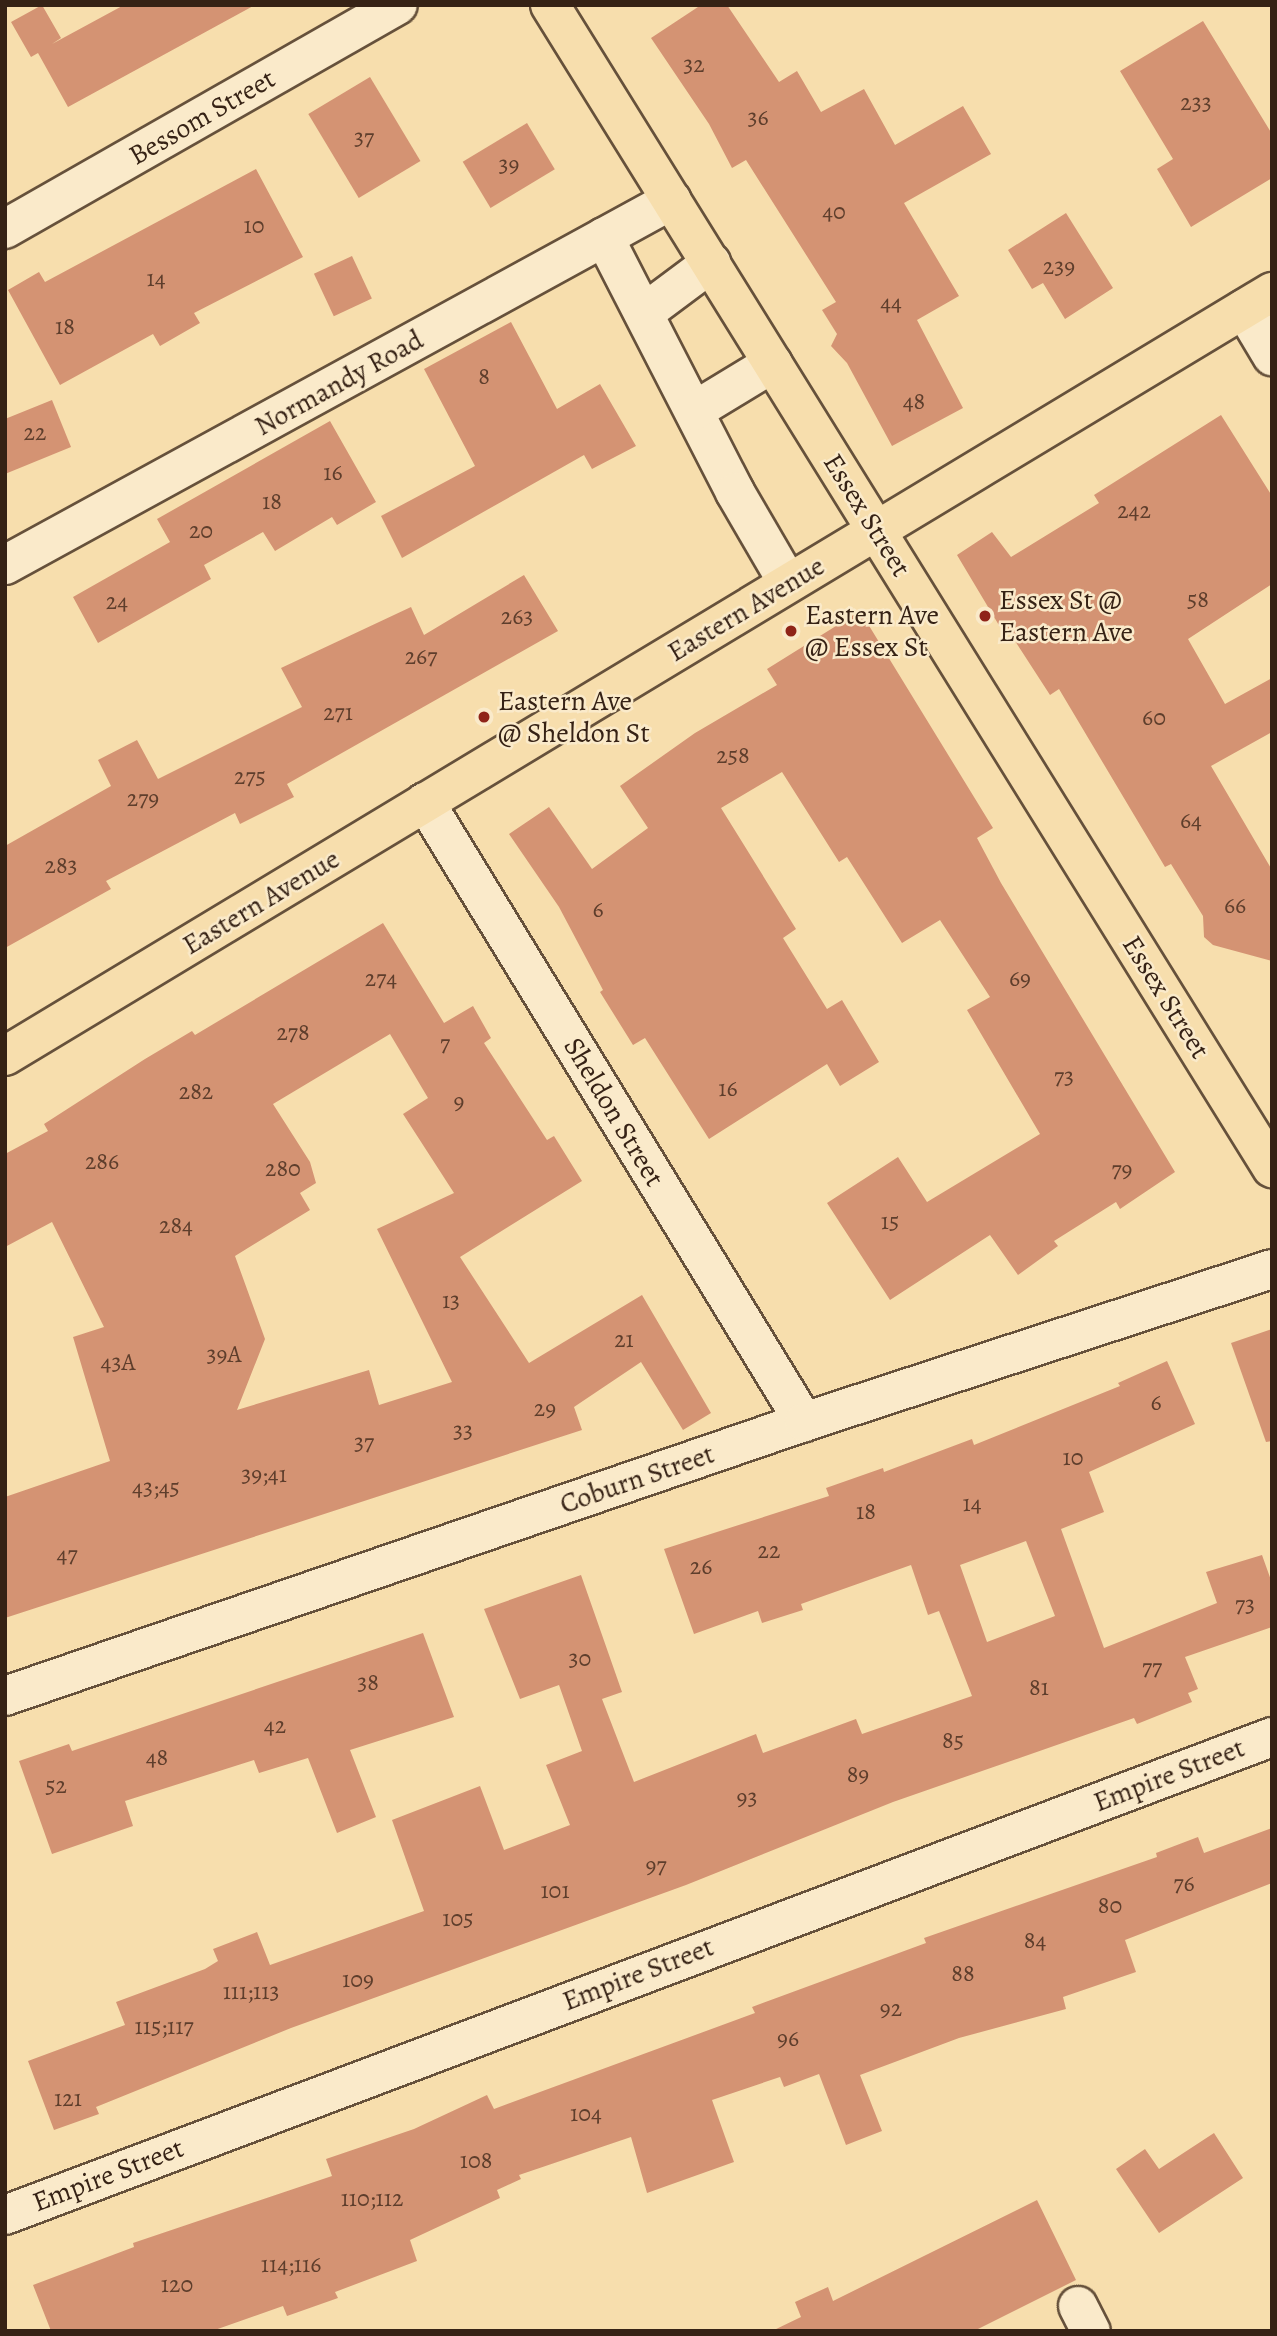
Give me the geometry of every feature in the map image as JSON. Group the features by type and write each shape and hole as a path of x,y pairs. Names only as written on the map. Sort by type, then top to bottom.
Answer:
{"main road":[{"name":"Essex Street","path":"550,5 1272,1168"},
{"name":"Eastern Avenue","path":"5,1056 1258,301"}],"street":[{"name":"Bessom Street","path":"5,229 398,5"},
{"name":"Normandy Road","path":"5,565 672,200"},
{"path":"604,237 694,411 788,583"},
{"path":"644,313 711,263"},
{"path":"1258,301 1272,356"},
{"path":"694,411 773,363"},
{"name":"Sheldon Street","path":"425,803 804,1422"},
{"name":"Coburn Street","path":"5,1696 804,1422 1272,1269"},
{"name":"Empire Street","path":"5,2215 1272,1737"}],"building":[{"path":"42,5 61,38 52,44 124,5 255,5 68,107 38,53 31,57 11,22"},
{"path":"701,5 727,5 779,82 797,71 821,112 864,89 895,145 963,106 991,154 904,203 959,296 917,320 963,408 892,446 847,363 831,346 837,334 822,310 836,302 746,160 732,168 709,124 651,38"},
{"path":"1203,21 1272,134 1272,178 1191,227 1157,169 1173,159 1120,71"},
{"path":"370,77 420,161 359,198 308,114"},
{"path":"527,123 555,169 491,208 463,162"},
{"path":"256,169 303,257 194,313 200,323 160,346 153,334 60,385 8,290 39,272 45,282"},
{"path":"1066,213 1113,288 1065,319 1043,283 1032,289 1008,250"},
{"path":"352,256 372,299 334,316 314,274"},
{"path":"511,322 557,409 600,384 636,446 592,469 584,455 402,558 381,516 475,466 424,369"},
{"path":"52,400 71,447 5,474 5,419"},
{"path":"1221,415 1272,496 1272,584 1188,639 1225,704 1272,678 1272,732 1211,766 1272,870 1272,961 1213,945 1204,937 1203,916 1171,864 1165,867 1059,689 1050,695 1004,624 1000,627 957,555 992,532 1011,557 1099,503 1094,495"},
{"path":"330,421 376,502 337,525 332,517 275,551 263,532 204,565 211,579 98,643 73,597 170,542 157,519"},
{"path":"524,575 558,631 287,784 294,797 240,824 235,813 106,881 111,889 5,948 5,846 111,786 98,760 137,740 158,779 302,707 281,668 411,607 424,635"},
{"path":"860,611 993,828 977,838 1001,883 1175,1172 1120,1209 1116,1202 1054,1241 1058,1246 1018,1275 990,1235 890,1300 827,1203 898,1157 927,1202 1040,1134 967,1010 990,997 940,920 902,943 847,857 839,862 782,772 721,808 796,929 783,938 827,1009 842,1000 879,1062 840,1086 827,1064 709,1139 645,1038 633,1045 600,992 603,990 559,907 509,834 549,807 592,869 648,828 620,786 695,733 777,685 767,669"},
{"path":"383,923 444,1023 473,1006 491,1038 484,1043 547,1140 554,1136 582,1181 460,1257 529,1363 642,1295 711,1413 683,1430 641,1362 574,1407 582,1430 5,1618 5,1497 110,1461 73,1337 104,1327 52,1222 5,1247 5,1154 48,1131 44,1124 145,1059 192,1031 195,1035","holes":["390,1034 428,1098 403,1114 454,1193 377,1229 452,1382 379,1405 369,1370 237,1410 265,1339 235,1256 310,1210 300,1193 316,1183 310,1162 273,1104"]},
{"path":"1272,1329 1272,1441 1266,1442 1231,1343"},
{"path":"1167,1361 1195,1424 1089,1472 1104,1512 1061,1529 1104,1648 1217,1603 1206,1572 1262,1555 1272,1583 1272,1627 1185,1657 1198,1689 1188,1693 1192,1702 1137,1724 1134,1718 893,1802 686,1885 291,2028 96,2107 99,2114 54,2130 28,2061 125,2025 116,2002 205,1969 218,1961 213,1949 257,1932 270,1965 424,1911 392,1820 480,1786 504,1850 570,1825 546,1765 582,1751 559,1685 520,1699 484,1609 581,1575 622,1692 602,1699 634,1782 756,1734 763,1753 856,1719 862,1734 972,1696 939,1611 928,1615 911,1565 801,1604 803,1610 762,1623 758,1611 694,1634 664,1549 829,1496 826,1488 883,1468 884,1472 972,1439 974,1445 1120,1386 1118,1383","holes":["1026,1541 1055,1616 987,1642 960,1565"]},
{"path":"423,1633 454,1717 350,1750 376,1817 337,1833 308,1758 259,1773 254,1760 125,1801 133,1826 52,1854 19,1761 69,1744 72,1751"},
{"path":"1272,1828 1272,1883 1125,1940 1136,1972 1063,1997 1066,2009 959,2038 860,2075 882,2131 846,2145 819,2074 784,2087 780,2077 712,2100 734,2162 647,2193 631,2137 519,2175 521,2179 497,2190 500,2198 410,2240 417,2261 335,2292 338,2298 287,2316 283,2306 212,2331 51,2331 33,2285 134,2247 133,2243 332,2176 326,2159 414,2129 487,2095 494,2109 755,2013 752,2007 926,1943 924,1938 1157,1857 1156,1853 1198,1837 1204,1853"},
{"path":"1214,2133 1243,2178 1159,2233 1116,2169 1145,2149 1159,2169"},
{"path":"1037,2200 1076,2280 974,2331 772,2331 801,2317 795,2302 828,2287 833,2301"}],"place":[{"name":"Essex St @ Eastern Ave","path":"985,616"},
{"name":"Eastern Ave @ Essex St","path":"791,631"},
{"name":"Eastern Ave @ Sheldon St","path":"484,717"}]}
